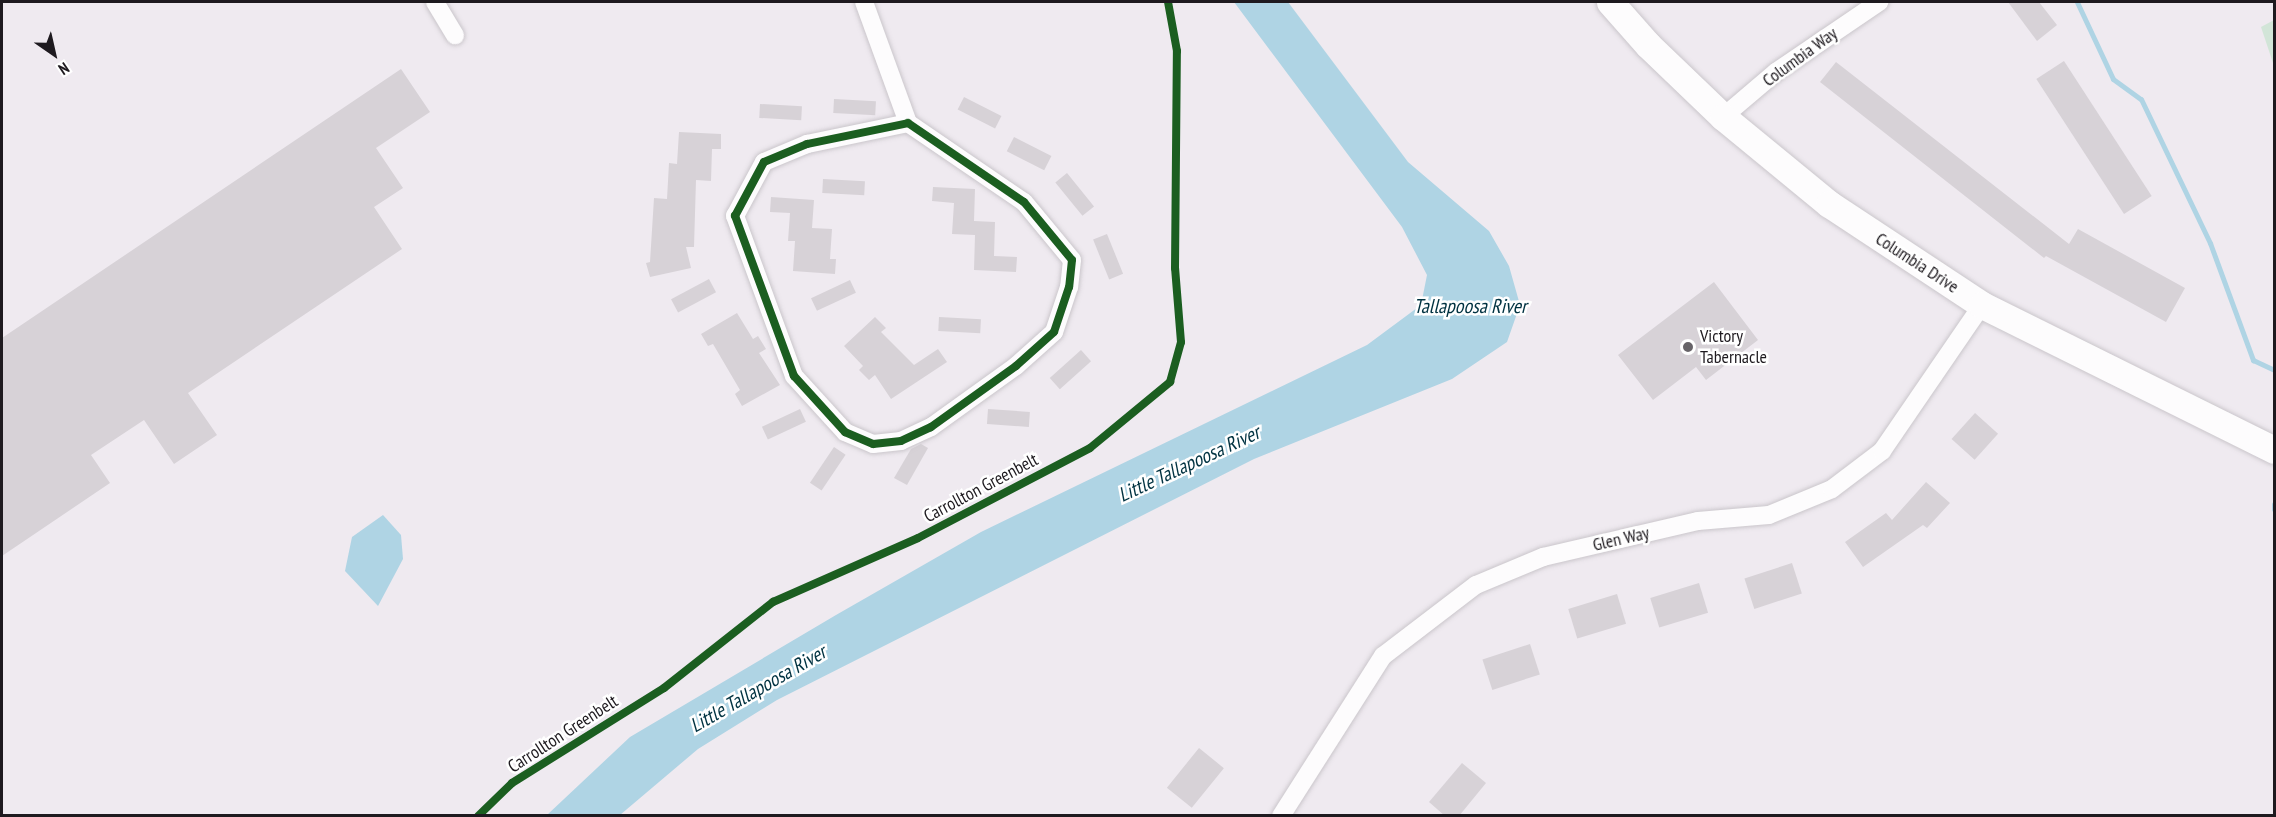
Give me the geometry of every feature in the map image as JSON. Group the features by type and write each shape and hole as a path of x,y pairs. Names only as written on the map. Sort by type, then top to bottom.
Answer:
{"main road":[{"name":"Columbia Drive","path":"1610,2 1648,45 1723,117 1829,204 1982,304 2274,450"}],"street":[{"path":"435,2 455,35"},
{"path":"864,2 908,123 1024,202 1072,260 1069,287 1054,332 1016,366 931,427 901,441 873,444 845,432 794,376 735,216 764,162 807,144 908,123"},
{"name":"Columbia Way","path":"1723,117 1776,72 1879,2"},
{"name":"Glen Way","path":"1281,816 1383,656 1476,585 1543,557 1698,521 1769,515 1832,489 1882,451 1982,304"}],"green space":[{"path":"2274,20 2274,66 2261,27"}],"water":[{"name":"Tallapoosa River","path":"1234,2 1288,2 1408,162 1489,231 1509,266 1520,305 1507,342 1452,379 1254,459 777,700 698,749 620,815 547,815 630,737 836,615 981,532 1367,345 1421,305 1427,275 1402,227"},
{"path":"383,515 401,535 403,559 378,606 345,571 352,537"}],"building":[{"path":"2008,2 2039,2 2057,25 2037,41"},
{"path":"2064,61 2152,196 2124,214 2036,79"},
{"path":"1836,62 2069,244 2078,229 2185,288 2166,322 2046,256 2044,258 1820,82"},
{"path":"401,69 430,112 376,148 403,188 374,207 402,249 188,393 217,435 174,464 144,420 91,455 110,483 2,556 2,338"},
{"path":"964,97 1001,116 995,129 958,109"},
{"path":"834,99 876,101 875,115 833,113"},
{"path":"760,104 802,106 801,120 759,118"},
{"path":"679,132 721,134 721,149 712,149 711,181 696,180 694,247 686,247 691,268 650,277 646,263 650,262 654,198 667,199 669,163 677,164"},
{"path":"1014,137 1051,156 1044,170 1007,151"},
{"path":"1067,173 1094,206 1082,216 1055,182"},
{"path":"823,179 865,181 864,195 822,193"},
{"path":"933,187 975,189 974,221 995,222 994,256 1017,257 1016,272 974,270 975,235 952,234 954,203 932,201"},
{"path":"771,197 814,200 812,228 832,229 830,259 836,259 835,274 793,271 795,241 788,241 790,213 770,212"},
{"path":"1107,234 1123,274 1109,279 1093,240"},
{"path":"709,279 716,292 678,312 671,299"},
{"path":"850,280 856,293 817,311 811,298"},
{"name":"Victory Tabernacle","path":"1714,282 1758,340 1706,380 1696,367 1653,400 1618,355"},
{"path":"737,313 753,339 758,336 766,349 759,353 780,385 742,406 735,394 740,390 713,344 708,346 701,334"},
{"path":"875,317 886,328 881,332 914,365 938,349 947,362 891,399 875,375 869,380 859,370 863,366 844,346"},
{"path":"939,317 981,319 980,333 938,331"},
{"path":"1081,350 1091,361 1060,389 1050,378"},
{"path":"800,409 806,422 768,439 762,427"},
{"path":"988,409 1030,412 1029,427 987,424"},
{"path":"1975,413 1998,434 1975,460 1952,439"},
{"path":"921,444 928,448 907,485 894,478 911,449"},
{"path":"834,447 846,455 822,490 810,483"},
{"path":"1926,482 1950,503 1927,528 1923,525 1863,567 1845,542 1886,513 1892,520"},
{"path":"1792,563 1802,593 1754,609 1744,578"},
{"path":"1699,583 1708,613 1659,628 1650,598"},
{"path":"1617,594 1626,624 1577,639 1568,609"},
{"path":"1530,644 1540,674 1492,690 1482,659"},
{"path":"1199,748 1224,768 1192,808 1167,788"},
{"path":"1462,763 1486,783 1459,816 1445,816 1429,802"}],"waterway":[{"path":"2077,2 2113,79 2141,99 2210,243 2253,360 2274,370"},
{"path":"2274,504 2274,509"}],"cycle path":[{"name":"Carrollton Greenbelt","path":"478,816 512,783 664,688 773,602 918,538 1090,448 1170,382 1181,342 1175,268 1177,51 1168,2"},
{"path":"908,123 1024,202 1072,260 1069,287 1054,332 1016,366 931,427 901,441 873,444 845,432 794,376 735,216 764,162 807,144 908,123"}],"place":[{"name":"Victory Tabernacle","path":"1688,347"}],"water label":[{"name":"Little Tallapoosa River","path":"1189,464"},
{"name":"Little Tallapoosa River","path":"758,689"}]}
